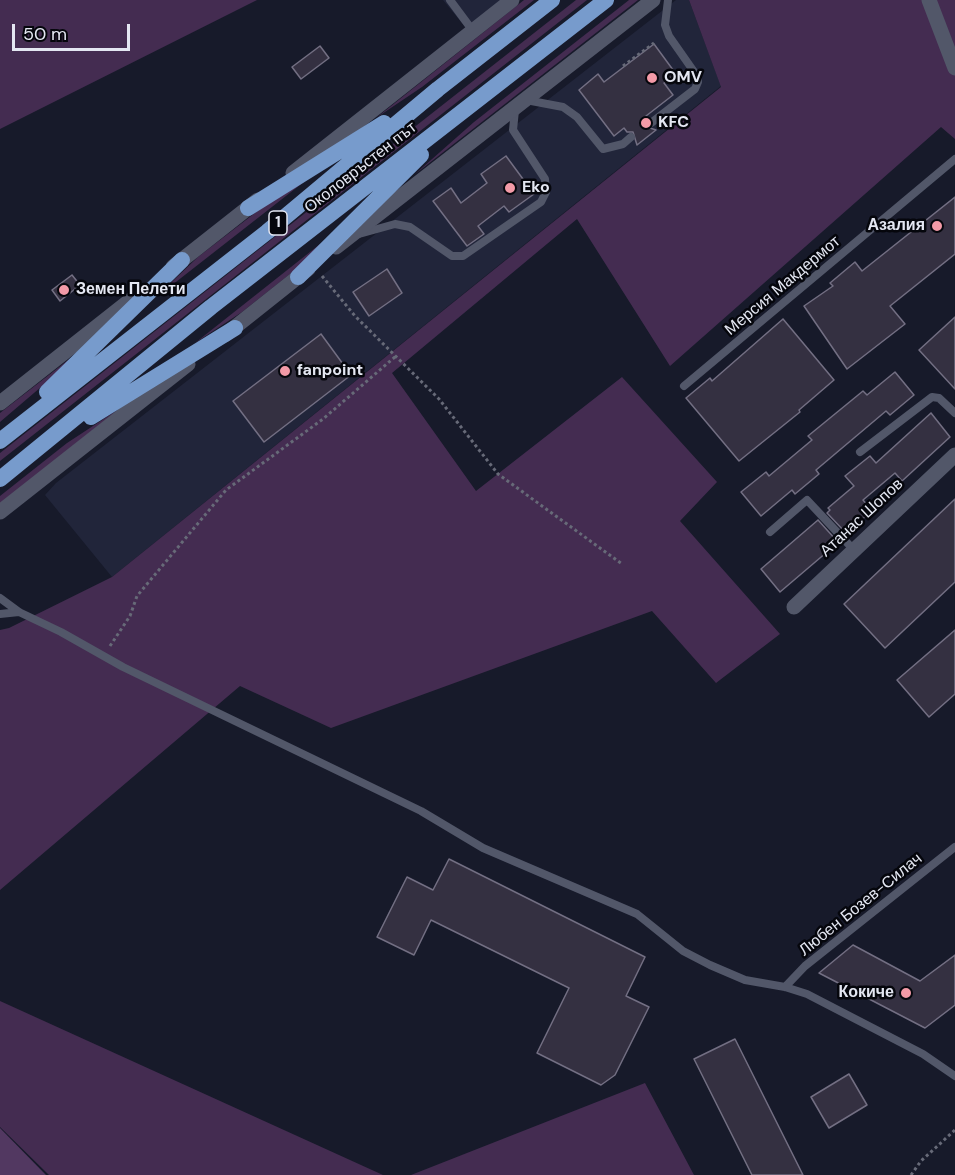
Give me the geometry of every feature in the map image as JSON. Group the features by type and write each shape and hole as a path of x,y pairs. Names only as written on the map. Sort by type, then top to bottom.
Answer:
{"highway":[{"name":"Околовръстен път","path":"0,439 267,232 438,89 552,0"},
{"name":"Околовръстен път","path":"0,479 211,307 606,0"},
{"path":"248,208 438,89"},
{"path":"298,277 474,103"},
{"path":"0,439 182,260"},
{"path":"37,451 235,328"}],"street":[{"path":"0,403 512,0"},
{"path":"0,512 653,0"},
{"path":"929,0 955,68"},
{"name":"Атанас Шопов","path":"794,607 955,455"}],"lane":[{"path":"450,0 473,31"},
{"path":"651,123 695,89 698,82 697,76 669,36 665,25 669,0"},
{"path":"349,237 395,224 410,227 452,256 463,256 541,202 546,192 545,179 513,130 512,119 521,103 563,107 576,117 603,149 623,144 632,137"},
{"name":"Мерсия Макдермот","path":"684,386 955,159"},
{"path":"860,452 932,396 939,398 955,412"},
{"path":"770,532 807,500 854,549"},
{"path":"0,598 19,612 102,655 421,811 483,848 637,914 684,951 710,965 745,980 785,987 807,994 924,1054 955,1076"},
{"path":"0,614 19,612"},
{"name":"Любен Бозев-Силач","path":"785,987 806,966 955,847"}],"path":[{"path":"623,66 654,42"},
{"path":"313,265 355,316 439,399 498,474 622,564"},
{"path":"102,655 130,616 137,596 226,490 323,419 396,356"},
{"path":"911,1175 921,1161 955,1130"}],"shaded area":[{"path":"0,0 257,0 0,129"},
{"path":"443,0 501,0 466,28"},
{"path":"524,0 534,0 422,87 376,118"},
{"path":"576,0 587,0 0,461 0,453"},
{"path":"629,0 638,0 414,175 474,122"},
{"path":"676,0 689,0 721,86 112,577 45,495 56,483"},
{"path":"689,0 955,0 955,139 941,127 670,366 577,219 392,373 476,491 622,377 717,482 680,521 780,634 716,683 652,611 331,728 240,686 0,890 0,630 9,628 112,577 721,87"},
{"path":"309,178 157,296 198,257 264,206"},
{"path":"339,229 319,251 242,312 195,343"},
{"path":"81,350 82,352 0,422 0,413"},
{"path":"122,407 0,504 0,496 67,443"},
{"path":"0,1001 383,1175 49,1175 0,1127"},
{"path":"645,1083 694,1175 411,1175"},
{"path":"0,1128 46,1175 0,1175"}],"building":[{"path":"654,44 676,74 664,83 673,95 646,116 647,127 656,130 637,145 633,132 627,132 624,128 614,136 579,90 598,74 604,82"},
{"path":"320,46 329,58 301,79 292,67"},
{"path":"506,156 534,194 509,212 504,206 478,226 484,234 467,246 433,201 451,188 461,203 487,183 481,174"},
{"path":"955,197 955,254 890,306 905,324 847,369 804,306 833,286 830,283 855,262 862,271"},
{"path":"387,269 402,293 369,316 353,292"},
{"path":"72,275 80,285 60,301 52,290"},
{"path":"955,317 955,389 919,350"},
{"path":"783,319 834,380 799,410 800,412 739,461 686,398 710,378 712,381"},
{"path":"321,334 351,375 264,442 233,401"},
{"path":"895,372 914,395 890,415 886,411 816,470 819,474 795,494 792,490 761,516 741,492 766,472 769,476 812,440 808,436 863,391 867,395"},
{"path":"931,413 950,437 902,481 895,473 863,500 872,511 846,533 827,513 830,510 828,508 854,486 845,476 870,456 876,463"},
{"path":"955,499 955,582 885,648 844,604"},
{"path":"818,520 837,541 780,592 761,569"},
{"path":"955,630 955,694 929,717 897,680"},
{"path":"449,859 645,957 626,996 649,1007 615,1075 601,1085 537,1053 569,988 431,920 414,955 377,937 407,877 433,890"},
{"name":"Кокиче","path":"853,945 920,981 955,955 955,1005 925,1028 819,973"},
{"path":"735,1039 803,1175 752,1175 694,1059"},
{"path":"849,1074 867,1105 829,1128 811,1097"}],"place":[{"name":"OMV","path":"652,78"},
{"name":"KFC","path":"646,123"},
{"name":"Eko","path":"510,188"},
{"name":"Азалия","path":"937,226"},
{"name":"Земен Пелети","path":"64,290"},
{"name":"fanpoint","path":"285,371"},
{"name":"Кокиче","path":"906,993"}]}
